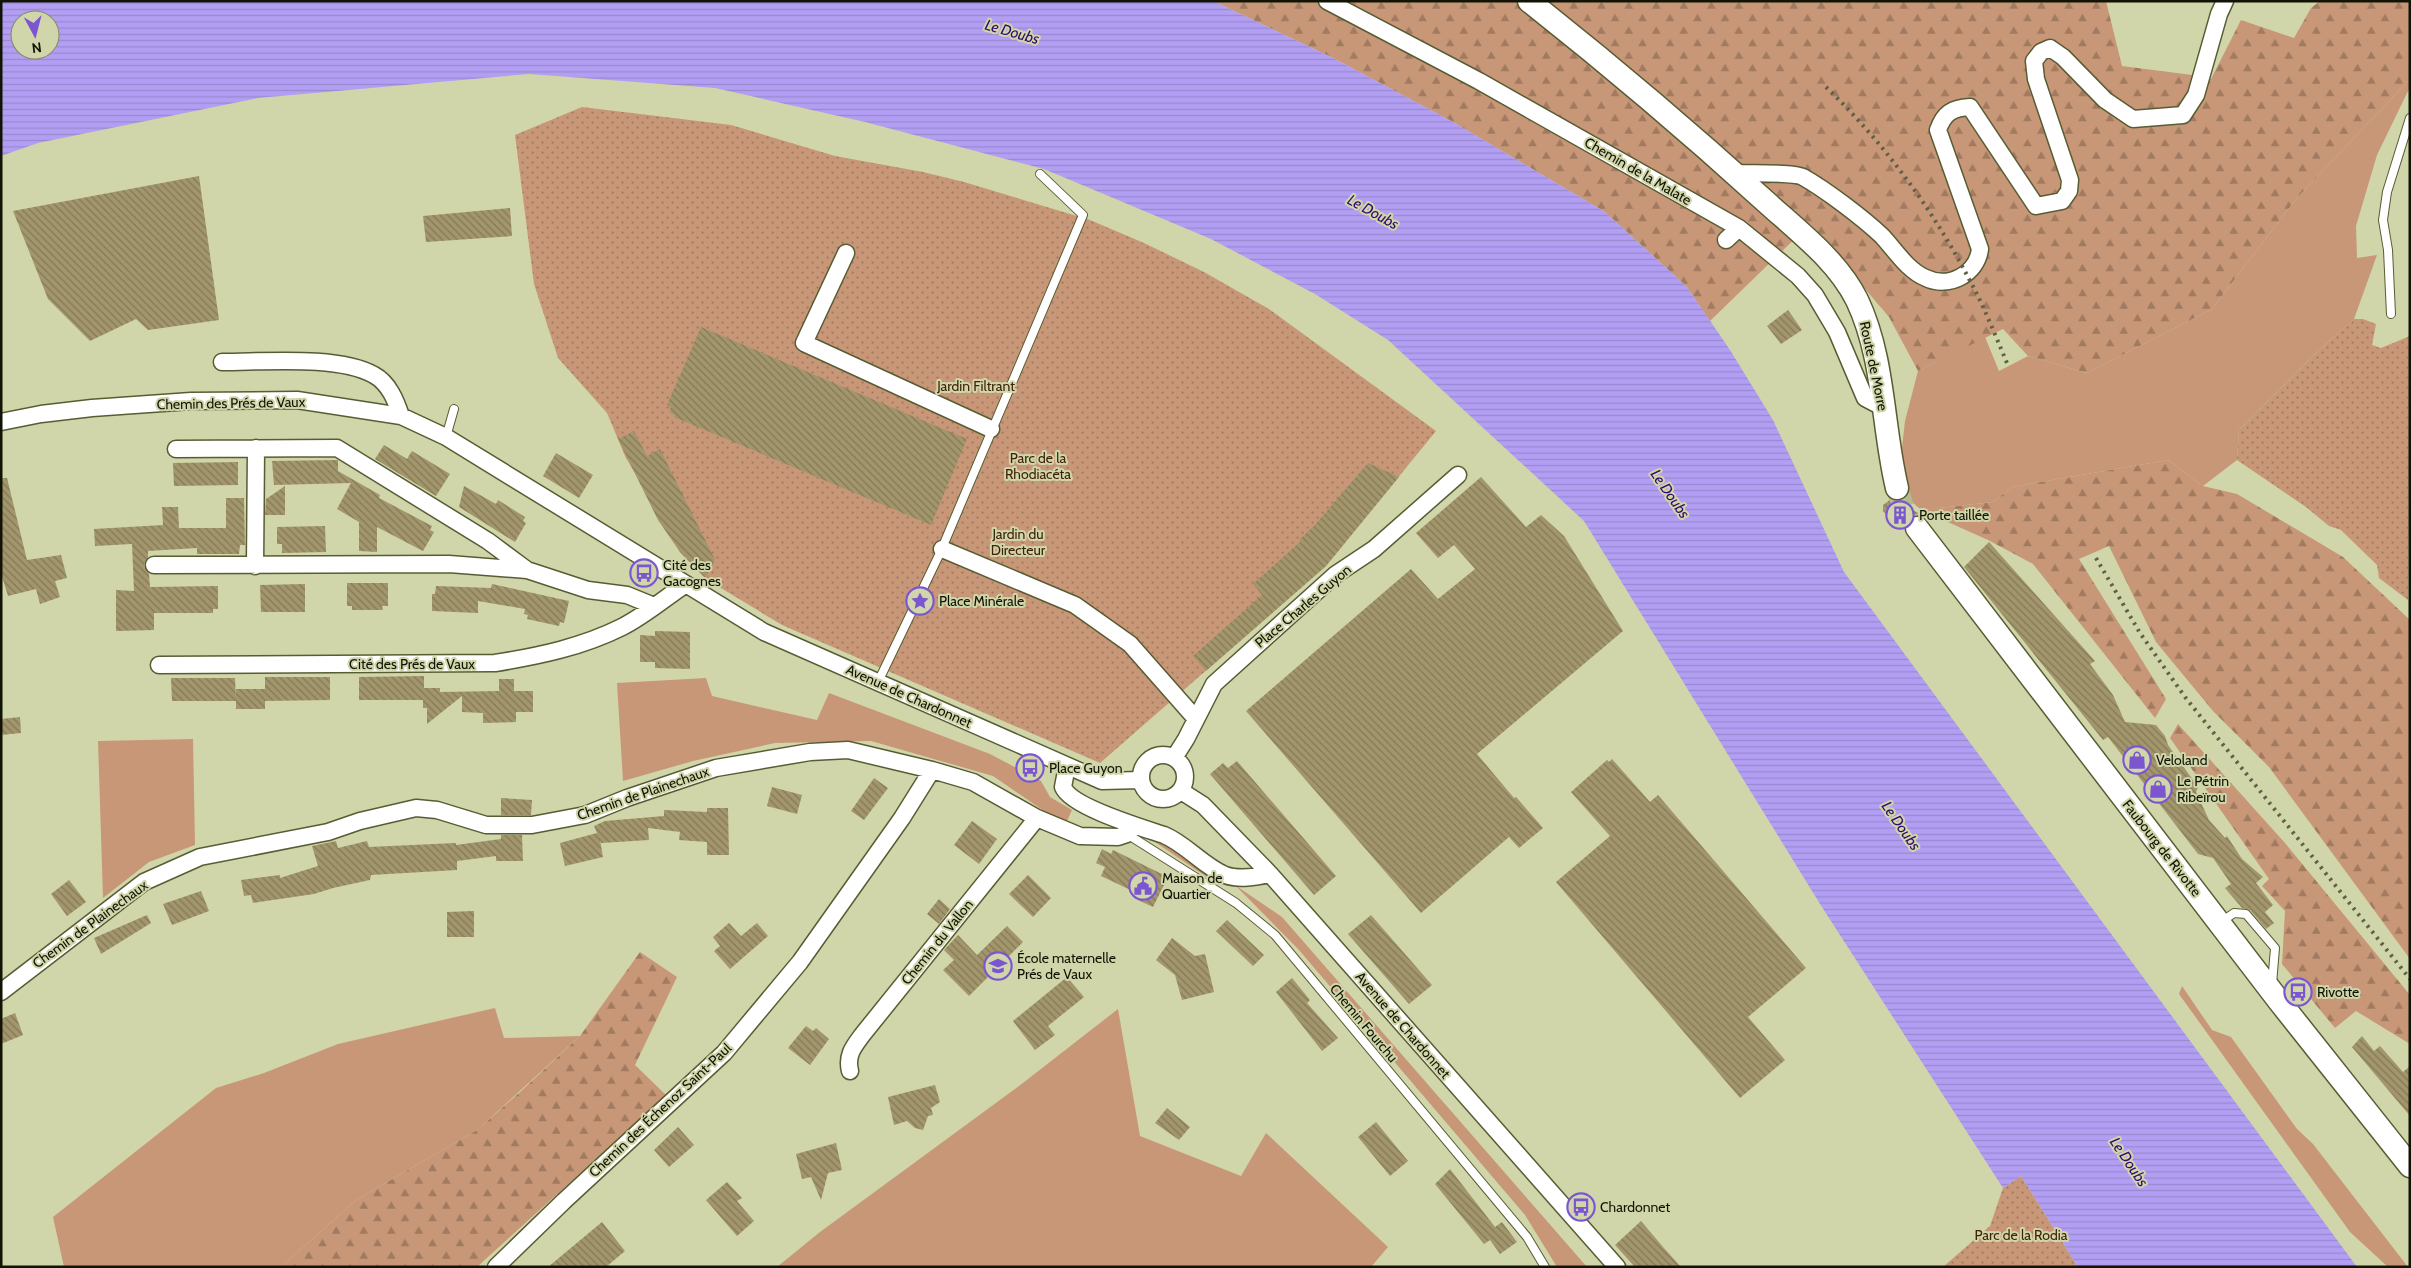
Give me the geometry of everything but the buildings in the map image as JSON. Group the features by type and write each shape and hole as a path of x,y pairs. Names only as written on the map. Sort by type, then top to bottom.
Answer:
{"main road":[{"name":"Route de Morre","path":"1529,1 1735,173 1841,272 1857,300 1872,341 1884,408 1888,450 1897,488"},
{"name":"Faubourg de Rivotte","path":"1917,528 2221,922 2272,991 2410,1166"}],"street":[{"name":"Chemin de la Malate","path":"1327,1 1479,81 1739,228 1798,276 1815,295 1837,332 1865,398 1884,408"},
{"path":"1735,173 1801,176 1867,222 1914,271 1924,278 1936,282 1959,278 1975,266 1980,249 1938,130 1948,112 1958,108 1970,107 2036,206 2062,201 2069,190 2070,180 2036,79 2034,61 2040,52 2050,48 2063,57 2105,100 2133,119 2183,114 2196,96 2219,14 2225,1"},
{"path":"1726,240 1739,228"},
{"path":"846,253 804,343 991,429"},
{"path":"222,362 340,363 375,375 388,387 401,416"},
{"name":"Chemin des Prés de Vaux","path":"1,422 41,414 92,408 191,402 287,400 341,405 401,416 446,437 686,584"},
{"path":"176,448 337,448 488,541 527,570"},
{"path":"255,566 256,448"},
{"name":"Place Charles Guyon","path":"1174,758 1214,684 1335,575 1374,549 1458,475"},
{"path":"942,549 1075,605 1130,644 1196,719"},
{"path":"154,566 449,564 527,570 588,590 627,595 654,606"},
{"name":"Cité des Prés de Vaux","path":"159,665 495,663 539,656 597,639 624,626 686,584"},
{"name":"Avenue de Chardonnet","path":"686,584 764,632 1067,766 1102,781 1141,780"},
{"name":"Chemin de Plainechaux","path":"1,992 144,882 200,857 328,832 360,821 416,808 437,810 486,825 532,825 585,815 627,798 716,768 810,752 848,750 973,782 1038,818 1080,836 1118,837 1129,829"},
{"path":"1167,756 1174,758 1184,769 1186,776 1181,791 1169,799 1154,798 1148,793 1141,780 1144,766 1154,757 1167,756"},
{"path":"1067,766 1063,787 1065,792 1129,829 1166,836 1225,875 1253,878 1270,874"},
{"name":"Chemin des Échenoz Saint-Paul","path":"496,1267 564,1201 724,1053 800,962 902,818 932,770"},
{"name":"Avenue de Chardonnet","path":"1181,791 1203,805 1270,874 1617,1267"},
{"name":"Chemin du Vallon","path":"850,1071 848,1062 850,1052 863,1034 1038,818"}],"lane":[{"path":"2391,314 2388,250 2383,220 2387,192 2410,118"},
{"path":"878,682 942,549 991,429 1083,215 1040,174"},
{"path":"446,437 454,410"},
{"name":"Chemin Fourchu","path":"1129,829 1236,903 1275,935 1527,1237 1545,1267"}],"green space":[{"path":"1213,1 2106,1 2122,66 2211,79 2241,20 2294,38 2311,8 2320,1 2410,1 2410,79 2297,198 2212,309 2087,373 2028,356 2003,329 1918,371 1889,317 1810,224 1710,321 1687,287 1605,212 1453,122 1335,59"},
{"path":"2410,79 2410,87 2377,155 2356,226 2357,258 2377,255 2354,319 2319,350 2239,430 2237,460 2203,486 2168,460 2012,487 1993,502 1921,510 1910,500 1901,456 1905,421 1918,371 1985,337 1999,371 2028,356 2087,373 2212,309 2297,198"},
{"name":"Parc de la Rhodiacéta","path":"582,107 731,125 835,156 923,172 964,182 1090,220 1204,272 1269,309 1436,431 1326,566 1100,763 782,625 711,582 680,552 625,456 607,413 558,358 534,284 515,135"},
{"path":"2354,319 2363,319 2376,324 2372,345 2381,348 2410,336 2408,600 2379,578 2377,565 2341,530 2329,526 2306,507 2237,460 2239,430 2319,350"},
{"path":"2168,460 2203,486 2237,494 2343,557 2410,620 2410,959 2269,767 2213,711 2156,642 2109,546 2079,559 2166,699 2155,718 2033,564 1988,540 1921,510 1993,502 2012,487"},
{"path":"706,678 712,696 817,720 829,693 990,754 1041,781 1050,797 1072,810 1067,821 1047,813 993,776 871,741 775,743 693,761 623,781 617,683"},
{"path":"2178,724 2285,843 2410,995 2410,1044 2356,1011 2335,1028 2282,964 2285,911 2262,886 2269,879 2170,738"},
{"path":"193,739 195,845 149,862 103,898 98,741"},
{"path":"1162,840 1221,877 1217,884 1155,842"},
{"path":"1235,885 1282,917 1587,1267 1557,1267 1525,1215 1299,950"},
{"path":"640,952 677,977 635,1065 666,1095 477,1267 281,1267 356,1200 477,1130 580,1036"},
{"path":"2182,986 2212,1030 2231,1037 2297,1129 2313,1144 2408,1267 2388,1267 2350,1232 2179,994"},
{"path":"495,1008 504,1038 580,1036 477,1130 356,1200 281,1267 64,1267 53,1217 216,1088 264,1073 338,1044"},
{"path":"1118,1009 1140,1136 1241,1176 1266,1133 1388,1247 1371,1267 777,1267 820,1232 1019,1086"},
{"name":"Parc de la Rodia","path":"2021,1176 2078,1267 1943,1267 1990,1226 2003,1188"}],"water":[{"name":"Le Doubs","path":"1,1 1213,1 1335,59 1453,122 1605,212 1687,287 1730,350 1773,420 1844,572 2357,1267 2078,1267 2021,1176 2003,1188 1820,904 1584,521 1388,340 1315,294 1211,239 1044,169 865,122 715,88 529,74 258,98 38,143 1,156"}],"tunnel":[{"path":"1897,488 1903,507 1917,528"}],"railway":[{"path":"1826,87 1887,153 1923,202 1955,253 1974,289 2007,363"},
{"path":"2096,558 2140,633 2185,697 2410,979"}],"place":[{"name":"Porte taillée","path":"1900,515"},
{"name":"Cité des Gacognes","path":"644,573"},
{"name":"Place Minérale","path":"920,601"},
{"name":"Veloland","path":"2137,760"},
{"name":"Place Guyon","path":"1030,768"},
{"name":"Le Pétrin Ribeïrou","path":"2158,789"},
{"name":"Maison de Quartier","path":"1143,886"},
{"name":"École maternelle Prés de Vaux","path":"998,966"},
{"name":"Rivotte","path":"2298,992"},
{"name":"Chardonnet","path":"1581,1207"}],"park label":[{"name":"Jardin Filtrant","path":"976,386"},
{"name":"Jardin du Directeur","path":"1018,542"}]}
